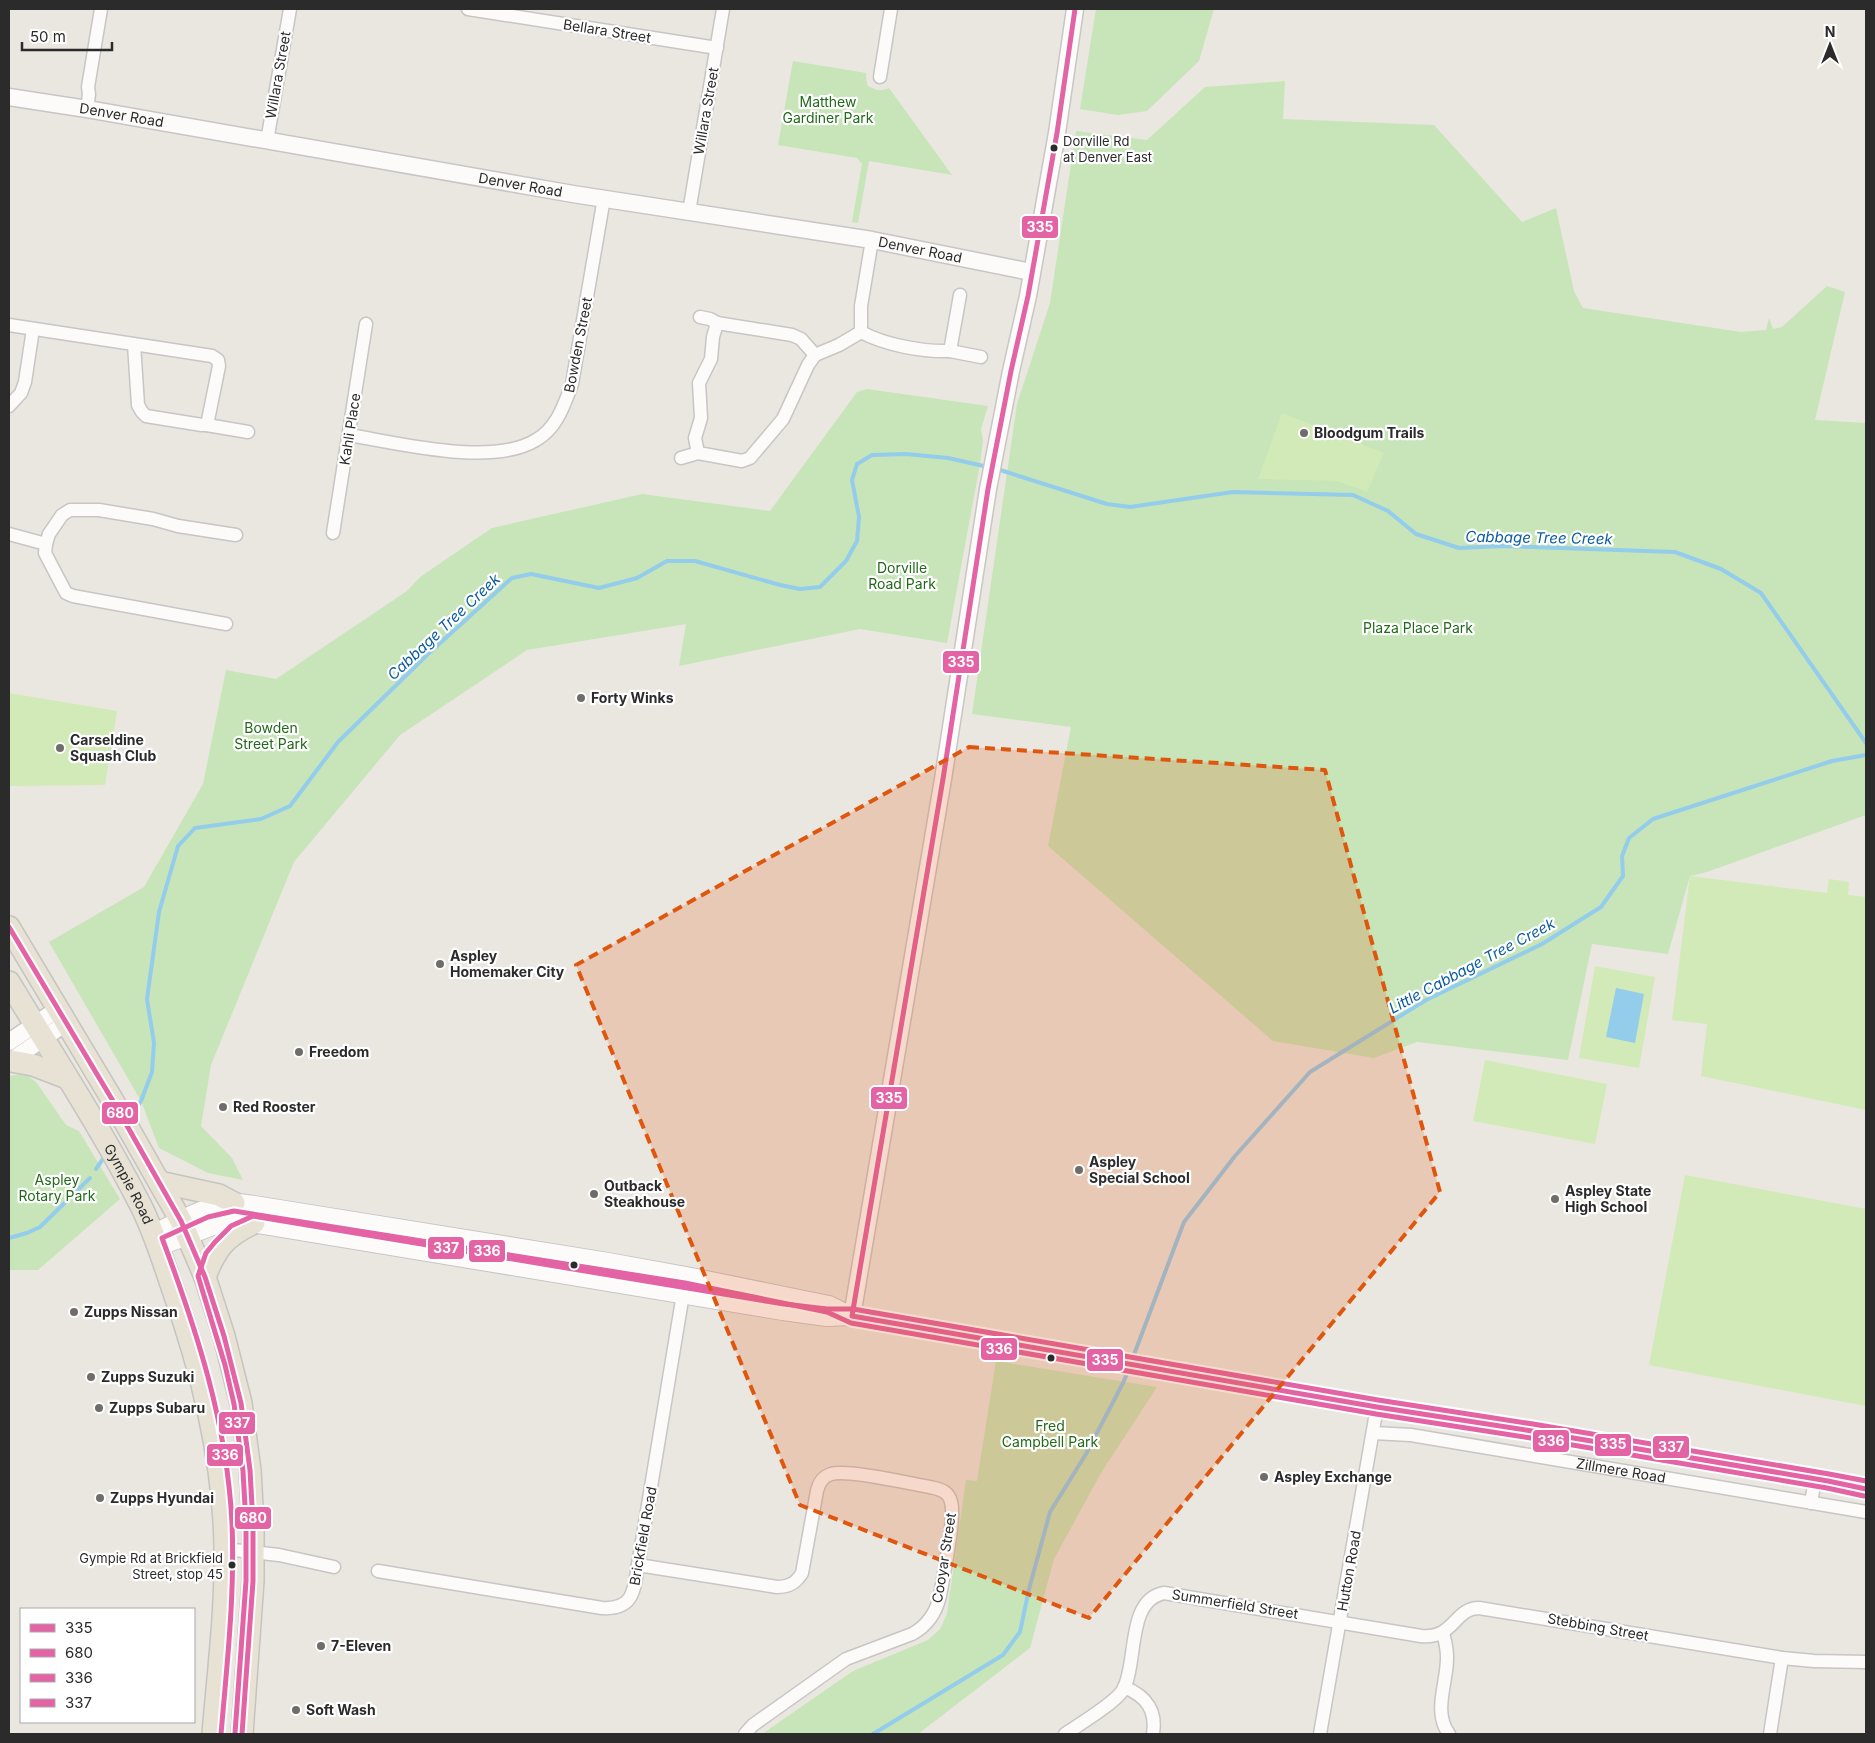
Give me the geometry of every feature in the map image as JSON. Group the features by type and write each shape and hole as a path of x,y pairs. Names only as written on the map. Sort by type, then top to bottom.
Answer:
{"highway":[{"name":"Gympie Road","path":"9,927 113,1100 185,1228 205,1277 224,1336 241,1403 250,1470 254,1554 242,1734"},
{"name":"Gympie Road","path":"10,984 128,1183 156,1241 191,1340 209,1407 218,1454 225,1550 213,1734"},
{"path":"9,1015 10,984"},
{"path":"9,1055 67,1078"},
{"path":"159,1182 219,1195 234,1203"},
{"path":"205,1277 212,1256 220,1247 235,1232 254,1223"}],"main road":[{"name":"Zillmere Road","path":"185,1228 205,1210 234,1203 254,1205 686,1276 829,1305 852,1316"},
{"name":"Zillmere Road","path":"156,1241 185,1228 234,1220 828,1317 852,1316 1377,1407 1541,1432 1866,1489"}],"street":[{"path":"87,109 88,87 101,9"},
{"name":"Willara Street","path":"267,141 290,9"},
{"name":"Bellara Street","path":"468,9 717,48"},
{"name":"Willara Street","path":"689,212 723,9"},
{"path":"880,77 891,9"},
{"path":"852,1316 943,778 988,489 1057,134 1075,9"},
{"name":"Denver Road","path":"9,97 604,198 872,240 1031,272"},
{"name":"Bowden Street","path":"349,436 434,449 486,453 512,450 536,440 552,426 561,412 572,384 604,198"},
{"path":"861,332 861,306 872,240"},
{"path":"950,350 960,296"},
{"path":"700,317 717,322 792,335 801,339 816,355"},
{"path":"698,453 695,438 701,418 699,383 711,359 713,336 717,322"},
{"name":"Kahli Place","path":"333,533 366,324"},
{"path":"9,325 212,356 218,360 219,366 207,425"},
{"path":"9,406 21,393 25,382 33,329"},
{"path":"861,332 875,340 933,351 950,350 981,357"},
{"path":"681,458 698,453 742,461 750,458 783,420 808,365 816,355 839,345 861,332"},
{"path":"134,344 138,405 146,416 248,432"},
{"path":"226,624 72,596 66,593 50,564 45,553 46,544 49,534 62,515 70,510 106,511 153,519 178,526 236,535"},
{"path":"9,534 46,544"},
{"path":"9,1055 62,1016"},
{"name":"Brickfield Road","path":"378,1571 612,1609 623,1605 633,1594 686,1276"},
{"name":"Hutton Road","path":"1320,1734 1377,1407"},
{"name":"Zillmere Road","path":"1373,1433 1411,1435 1866,1512"},
{"name":"Cooyar Street","path":"638,1565 777,1587 789,1586 796,1582 802,1573 816,1491 818,1484 826,1476 842,1473 875,1478 934,1488 941,1490 948,1496 953,1509 951,1528 940,1596 937,1607 928,1621 920,1630 912,1634 854,1655 836,1665 753,1725 745,1734"},
{"path":"1811,1503 1815,1479"},
{"path":"225,1550 290,1557 334,1567"},
{"name":"Summerfield Street","path":"1124,1687 1140,1612 1148,1600 1159,1594 1185,1596 1340,1622"},
{"name":"Stebbing Street","path":"1442,1633 1452,1626 1467,1609 1479,1608 1782,1658 1866,1662"},
{"path":"1340,1622 1421,1636 1433,1636 1442,1633 1447,1656 1441,1713 1449,1734"},
{"path":"1770,1734 1782,1658"},
{"path":"1066,1734 1111,1702 1122,1692 1124,1687 1136,1692 1151,1709 1155,1722 1153,1734"}],"highlighted area":[{"path":"969,747 1325,770 1440,1192 1089,1618 800,1505 576,965"}],"green space":[{"path":"1096,9 1214,9 1199,61 1147,111 1118,115 1080,109"},
{"name":"Matthew Gardiner Park","path":"793,61 866,73 867,85 878,90 889,88 952,175 869,161 858,223 852,222 862,164 857,158 778,145"},
{"name":"Plaza Place Park","path":"1285,81 1283,119 1434,125 1522,222 1556,208 1574,291 1583,308 1741,332 1766,330 1769,318 1773,329 1782,327 1827,286 1845,292 1815,420 1866,423 1866,815 1707,872 1690,876 1668,954 1592,944 1568,1060 1417,1042 1374,1058 1273,1041 1048,846 1071,727 972,714 1017,404 1050,303 1076,131 1147,140 1205,87"},
{"path":"867,389 988,406 981,429 983,441 980,464 947,643 860,629 679,666 686,624 527,650 400,735 294,862 211,1065 201,1126 232,1158 243,1180 208,1173 159,1148 141,1101 49,942 144,887 203,784 226,670 276,679 407,591 420,577 492,528 642,494 770,511 857,392"},
{"name":"Bloodgum Trails","path":"1282,413 1384,453 1367,492 1337,481 1258,479"},
{"name":"Carseldine Squash Club","path":"9,693 117,711 105,785 9,786"},
{"path":"1690,876 1827,893 1829,879 1849,882 1848,895 1866,897 1866,1110 1701,1076 1707,1024 1672,1020"},
{"path":"1595,966 1655,977 1639,1068 1579,1058"},
{"path":"1485,1060 1607,1084 1595,1144 1473,1121"},
{"name":"Aspley Rotary Park","path":"22,1074 36,1082 66,1125 79,1131 120,1199 38,1270 9,1270 9,1076"},
{"path":"1685,1175 1866,1209 1866,1406 1649,1365"},
{"name":"Fred Campbell Park","path":"996,1361 1157,1387 1101,1473 1054,1559 1030,1648 918,1734 762,1734 853,1671 928,1640 940,1629 947,1614 966,1480 977,1481"}],"water":[{"path":"1616,988 1644,994 1635,1043 1606,1037"}],"waterway":[{"name":"Cabbage Tree Creek","path":"131,1117 141,1101 152,1072 154,1043 147,999 159,912 178,846 195,828 261,819 290,806 338,742 428,654 512,578 531,574 599,588 637,578 667,561 695,561 780,585 800,589 820,587 846,561 857,541 859,517 852,480 857,464 872,455 906,454 948,458 988,467"},
{"name":"Cabbage Tree Creek","path":"997,469 1107,504 1130,507 1233,492 1353,495 1388,511 1416,534 1459,548 1503,546 1675,552 1721,569 1761,593 1866,743"},
{"name":"Little Cabbage Tree Creek","path":"1132,1360 1184,1222 1235,1156 1310,1072 1426,1000 1542,944 1601,907 1623,876 1622,856 1629,838 1653,819 1832,761 1866,755"},
{"name":"Cabbage Tree Creek","path":"96,1169 105,1156"},
{"name":"Cabbage Tree Creek","path":"9,1238 40,1227 90,1178"},
{"name":"Little Cabbage Tree Creek","path":"873,1734 1003,1655 1020,1632 1029,1589 1050,1512 1086,1454 1129,1369"}],"transit line":[{"name":"335","path":"852,1316 943,779 988,489 1028,296 1057,133 1075,9"},
{"name":"680","path":"9,927 113,1101 181,1221 205,1277 224,1336 241,1403 250,1470 253,1524 253,1581 242,1734"},
{"name":"336","path":"221,1734 230,1629 233,1550 229,1486 224,1449 208,1378 187,1308 162,1238 208,1217 234,1211 685,1283 827,1312 851,1323 1376,1414 1827,1488 1864,1496"},
{"name":"337","path":"235,1733 246,1581 246,1524 243,1471 234,1404 225,1365 198,1276 206,1253 215,1242 231,1226 253,1216 784,1304 827,1309 853,1309 1378,1400 1533,1424 1866,1481"},
{"name":"335","path":"852,1316 1866,1489"}],"place":[{"name":"Dorville Rd at Denver East","path":"1054,148"},
{"name":"Bloodgum Trails","path":"1304,433"},
{"name":"Forty Winks","path":"581,698"},
{"name":"Carseldine Squash Club","path":"60,748"},
{"name":"Aspley Homemaker City","path":"440,964"},
{"name":"Freedom","path":"299,1052"},
{"name":"Red Rooster","path":"223,1107"},
{"name":"Aspley Special School","path":"1079,1170"},
{"name":"Outback Steakhouse","path":"594,1194"},
{"name":"Aspley State High School","path":"1555,1199"},
{"name":"Zupps Nissan","path":"74,1312"},
{"name":"Zupps Suzuki","path":"91,1377"},
{"name":"Zupps Subaru","path":"99,1408"},
{"name":"Aspley Exchange","path":"1264,1477"},
{"name":"Zupps Hyundai","path":"100,1498"},
{"name":"Gympie Rd at Brickfield Street, stop 45","path":"232,1565"},
{"name":"7-Eleven","path":"321,1646"},
{"name":"Soft Wash","path":"296,1710"}],"park label":[{"name":"Dorville Road Park","path":"902,576"},
{"name":"Bowden Street Park","path":"271,736"}]}
